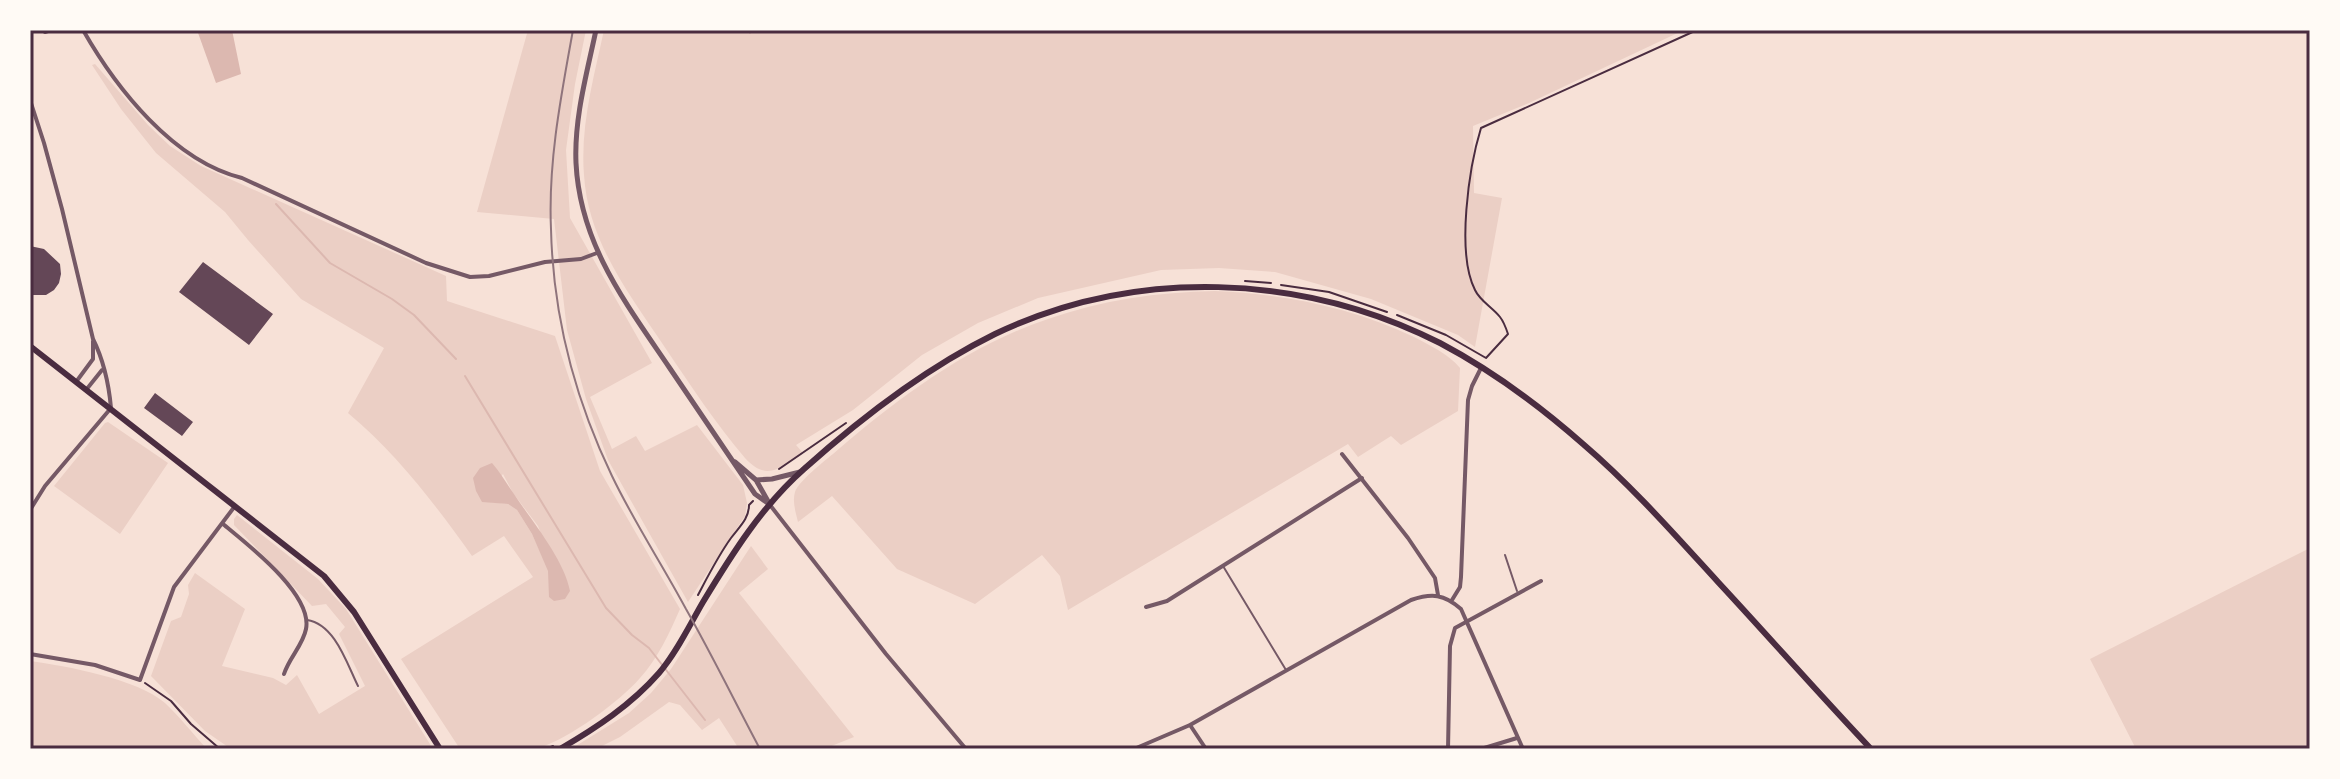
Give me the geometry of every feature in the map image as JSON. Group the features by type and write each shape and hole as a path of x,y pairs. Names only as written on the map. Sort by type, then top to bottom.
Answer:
{"main road":[{"path":"559,746 622,709 659,672 725,566 769,504 801,472 898,395 978,343 1032,319 1105,297 1193,286 1236,287 1315,298 1350,307 1438,342 1482,367 1588,447 1681,541 1871,749"},
{"path":"30,346 324,576 354,612 440,749"}],"street":[{"path":"83,30 102,62 134,103 155,125 189,152 232,176 426,263 470,277 489,276 528,265 581,259 597,253"},
{"path":"596,30 579,113 576,162 584,217 597,253 618,290 755,494 769,504"},
{"path":"30,100 62,209 111,408 45,486 30,510"},
{"path":"76,382 93,359 93,339"},
{"path":"1452,600 1460,587 1461,577 1468,400 1482,367"},
{"path":"86,390 103,369"},
{"path":"1342,454 1408,538 1435,578 1438,595"},
{"path":"730,457 756,480 769,504 886,654 966,749"},
{"path":"756,480 801,472"},
{"path":"1146,607 1167,601 1362,478"},
{"path":"30,654 95,665 140,680 174,587 236,505"},
{"path":"223,524 284,581 303,609 306,631 284,674"},
{"path":"1448,749 1450,646 1455,628 1541,581"},
{"path":"1134,749 1190,725 1411,600 1438,595 1452,600 1461,609 1523,749"},
{"path":"1190,725 1206,749"},
{"path":"1481,749 1517,738"}],"lane":[{"path":"1505,555 1517,592"},
{"path":"1223,566 1287,671"},
{"path":"306,620 320,624 328,632 358,686"}],"path":[{"path":"1239,281 1329,292 1363,302 1446,335 1486,358 1508,334 1502,319 1473,287 1468,263 1466,214 1470,174 1481,128 1697,30"},
{"path":"777,471 852,419"},
{"path":"140,680 171,701 191,724 220,749"},
{"path":"546,749 559,746"}],"shaded area":[{"path":"197,30 232,30 241,74 216,83"},
{"path":"528,30 586,30 566,150 570,218 652,363 590,397 612,449 636,436 645,451 697,425 743,485 747,503 745,516 688,602 608,460 586,399 567,330 554,219 477,212"},
{"path":"604,30 1684,30 1473,126 1474,193 1502,198 1475,347 1458,335 1371,299 1275,272 1219,268 1161,270 1038,298 978,323 922,355 853,410 796,445 803,453 780,468 767,471 745,458 704,405 625,288 593,223 584,175 584,138"},
{"path":"95,64 170,146 201,166 446,276 447,301 555,336 600,471 680,609 652,663 620,698 579,728 539,748 512,751 460,749 401,659 533,577 504,536 472,556 414,480 383,445 348,413 384,348 301,299 225,212 156,153 121,109 92,65","holes":["503,474 538,526 565,599 549,597 549,571 517,510 508,504 482,501"]},
{"path":"1215,291 1266,295 1317,304 1366,318 1414,337 1445,354 1460,368 1458,411 1401,445 1391,436 1358,457 1348,444 1068,610 1060,576 1042,555 975,604 897,569 832,496 798,522 794,496 806,477 908,394 961,359 1018,330 1089,307 1151,295"},
{"path":"108,422 168,463 120,534 54,486"},
{"path":"492,463 561,566 570,591 565,599 554,601 549,597 548,571 532,534 517,510 508,504 482,502 476,491 473,478 480,468"},
{"path":"237,515 318,579 346,609 433,749 231,749 205,731 151,676 171,621 181,617 189,594 188,585 195,573 245,609 222,666 273,678 286,685 297,675 319,714 365,686 339,634 345,627 326,604 312,606 234,525"},
{"path":"751,546 768,569 739,593 854,737 824,749 739,749 719,718 702,730 680,705 669,702 620,737 596,749 571,749 629,713 651,693 671,669"},
{"path":"2310,548 2310,749 2136,749 2090,659"},
{"path":"30,661 101,675 138,687 171,708 207,749 30,749"}],"building":[{"path":"30,246 44,249 60,264 59,283 46,295 30,295"},
{"path":"203,262 273,314 249,345 179,292"},
{"path":"155,393 193,422 182,436 144,408"}],"waterway":[{"path":"276,204 330,263 414,315 456,359"},
{"path":"465,376 606,608 649,648 705,720"}],"railway":[{"path":"573,30 551,179 556,293 568,356 587,417 612,476 760,749"}]}
